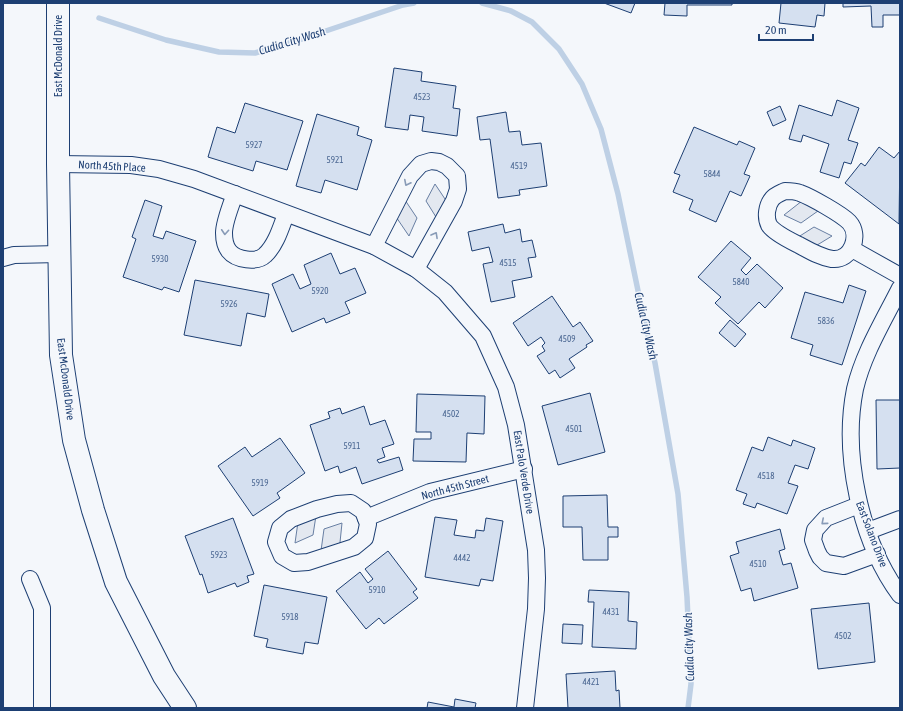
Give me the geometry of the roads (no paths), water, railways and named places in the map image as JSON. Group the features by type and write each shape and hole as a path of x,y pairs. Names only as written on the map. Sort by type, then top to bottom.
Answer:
{"main road":[{"name":"East McDonald Drive","path":"58,3 58,164 61,355 74,440 93,510 116,582 164,676 185,708"}],"street":[{"path":"374,246 410,176 421,164 431,161 439,162 447,166 456,176 458,188 454,201 416,269"},
{"name":"North 45th Place","path":"58,164 132,165 159,169 194,179 374,246"},
{"path":"785,191 799,192 842,215 851,224 854,238 852,249 848,255 837,259 822,258 780,235 769,225 767,211 773,198 785,191"},
{"path":"235,194 224,231 225,243 229,252 240,258 252,260 265,256 274,243 286,214"},
{"name":"East Palo Verde Drive","path":"374,246 416,269 445,292 483,336 506,387 516,425 536,550 536,608 525,708"},
{"path":"852,249 900,276"},
{"path":"3,258 14,255 59,254"},
{"name":"East Solano Drive","path":"900,288 865,358 856,388 851,423 851,456 859,505 868,531 890,581 900,595"},
{"name":"North 45th Street","path":"366,518 430,492 524,470"},
{"path":"351,503 363,511 366,518 368,524 365,538 354,547 308,562 294,563 282,556 276,542 280,528 291,519 317,509 337,504 351,503"},
{"path":"859,505 826,518 815,530 813,540 817,551 826,563 844,566 878,554"},
{"path":"868,531 900,519"},
{"path":"30,579 42,608 42,708"}],"waterway":[{"name":"Cudia City Wash","path":"99,18 166,40 219,52 255,53 293,42 403,5 414,3"},
{"name":"Cudia City Wash","path":"482,3 511,11 532,22 559,49 582,84 601,129 618,194 642,310 655,363 678,494 687,597 691,684 688,708"}]}
